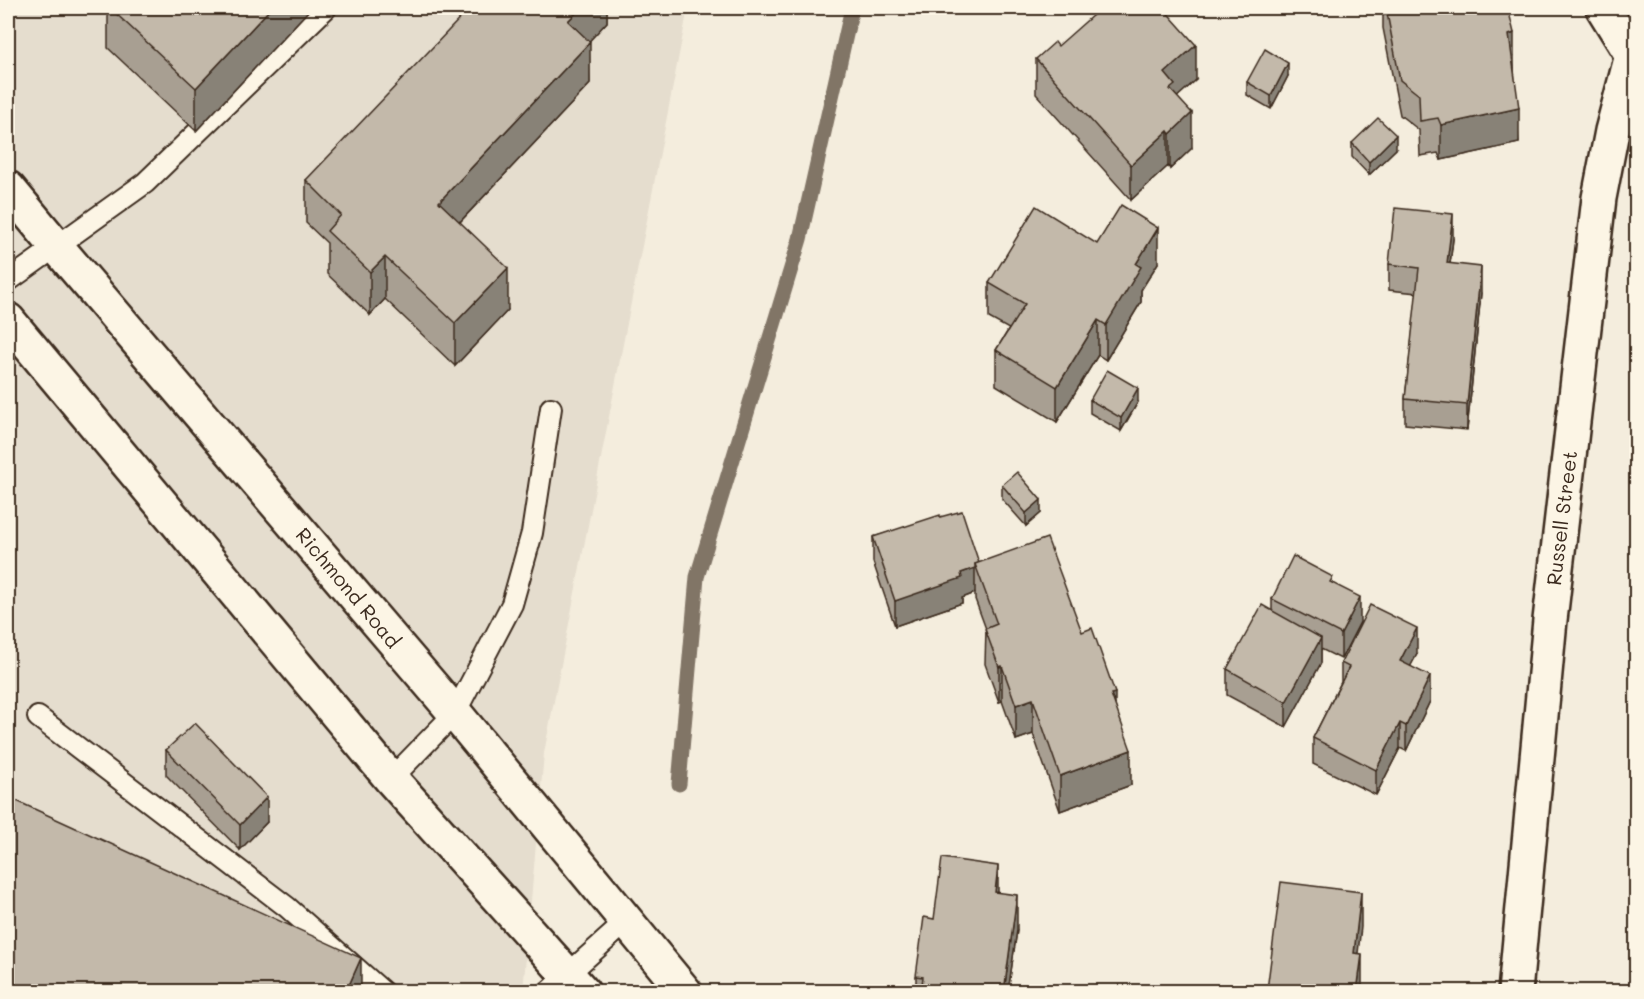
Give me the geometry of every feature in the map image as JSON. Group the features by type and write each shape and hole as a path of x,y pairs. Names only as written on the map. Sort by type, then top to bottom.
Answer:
{"main road":[{"path":"1603,8 1634,52"},
{"name":"Russell Street","path":"1515,992 1550,620 1599,198 1612,131 1634,52"},
{"name":"Richmond Road","path":"8,188 454,713 685,992"},
{"path":"8,320 566,985"}],"lane":[{"path":"8,281 145,183 326,8"},
{"path":"392,779 454,713 512,604 532,533 551,408"},
{"path":"38,717 287,907 383,992"},
{"path":"566,985 626,922"}],"shaded area":[{"path":"8,8 688,8 544,753 523,991 8,991"}],"building":[{"path":"110,8 271,8 196,88"},
{"path":"470,8 581,8 568,21 590,42 439,202 508,268 455,323 385,257 370,272 327,231 341,215 306,180"},
{"path":"1101,8 1106,8 1111,12 1116,8 1163,8 1196,45 1165,73 1175,85 1170,89 1192,113 1170,134 1168,131 1131,165 1036,59 1055,42 1058,46"},
{"path":"1386,8 1508,8 1514,33 1509,35 1519,108 1441,125 1438,118 1420,121 1419,95 1400,80"},
{"path":"1265,49 1288,63 1271,96 1247,82"},
{"path":"1378,118 1396,135 1369,162 1352,143"},
{"path":"1121,205 1158,228 1136,264 1141,267 1106,325 1098,320 1057,387 996,350 1025,304 989,283 1036,206 1097,244"},
{"path":"1395,208 1453,214 1447,263 1481,267 1467,405 1405,399 1419,268 1389,264"},
{"path":"1107,370 1138,388 1121,418 1090,400"},
{"path":"1017,472 1041,500 1026,513 1002,485"},
{"path":"962,511 979,563 975,564 975,568 961,573 962,578 895,601 873,537 940,515 940,517"},
{"path":"1047,538 1082,632 1092,628 1115,693 1111,694 1131,750 1060,776 1033,699 1016,705 1002,666 999,667 985,629 997,624 975,564"},
{"path":"1293,556 1333,577 1330,582 1360,597 1341,634 1272,599"},
{"path":"1262,605 1321,638 1286,702 1227,669"},
{"path":"1370,605 1417,628 1400,661 1430,676 1406,726 1400,723 1376,770 1313,738 1349,667 1341,663"},
{"path":"195,723 267,797 240,825 166,750"},
{"path":"8,797 361,958 346,992 8,992"},
{"path":"942,858 998,866 995,892 1017,895 1004,992 921,992 923,977 916,976 924,917 934,919"},
{"path":"1281,882 1361,892 1354,953 1362,954 1357,992 1267,990"}],"waterway":[{"path":"679,784 697,577 800,239 852,8"}]}
